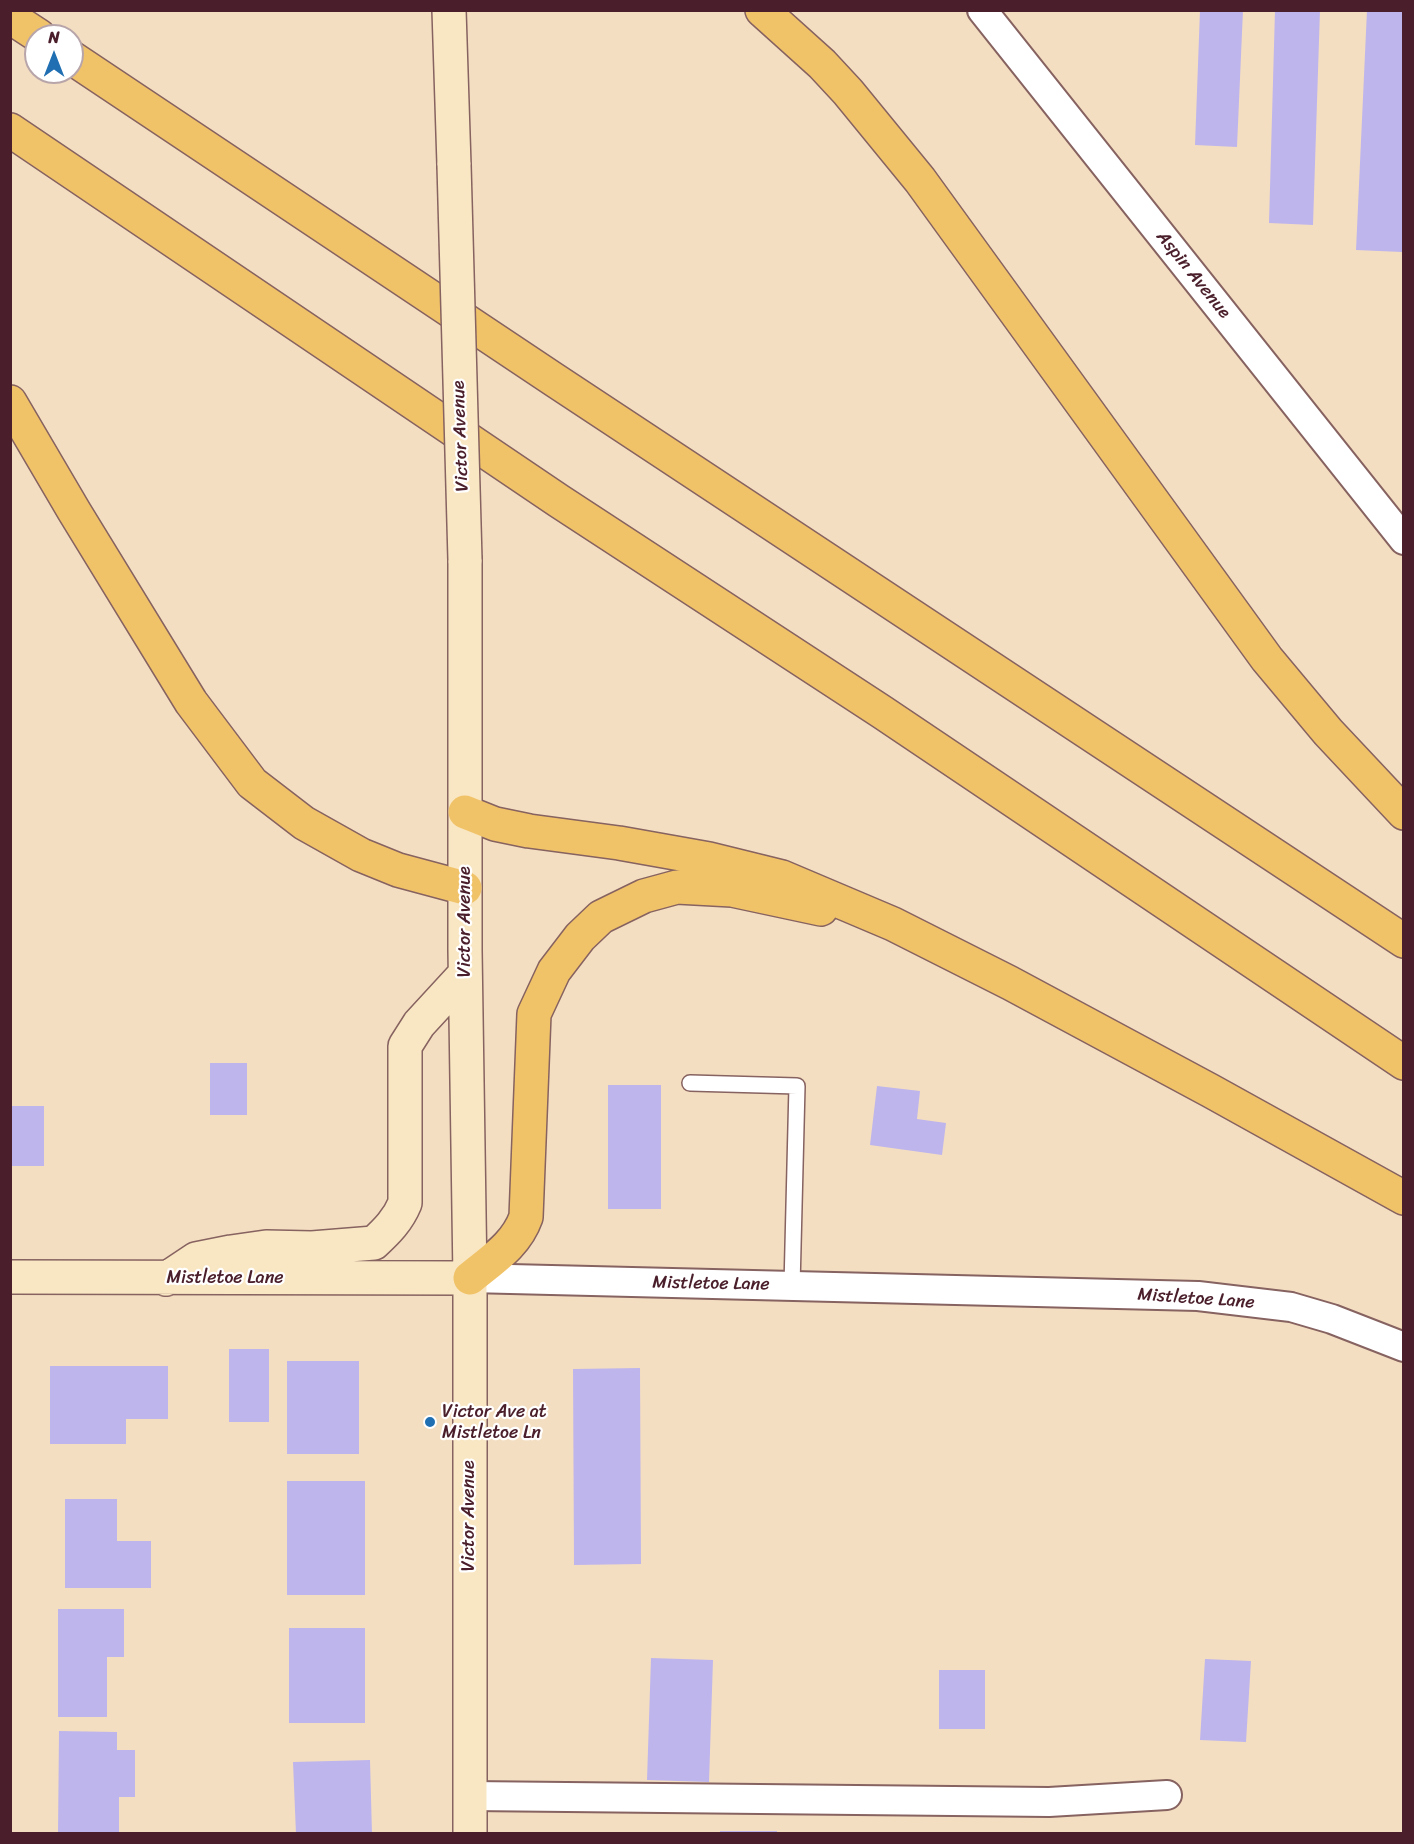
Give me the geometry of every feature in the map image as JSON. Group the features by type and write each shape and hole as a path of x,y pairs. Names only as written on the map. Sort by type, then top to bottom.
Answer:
{"highway":[{"path":"762,10 822,64 913,171 1267,659 1328,732 1404,813"},
{"path":"10,17 24,26"},
{"path":"84,66 1404,941"},
{"path":"10,130 559,501 882,712 1404,1063"},
{"path":"10,402 74,512 191,702 252,783 304,823 361,855 398,870 465,888"},
{"path":"465,812 495,824 698,857 782,877 893,924 1010,983 1404,1198"},
{"path":"470,1278 509,1246 521,1231 526,1217 534,1014 554,971 580,937 601,917 644,896 677,887 732,890 893,924"}],"main road":[{"name":"Victor Avenue","path":"449,10 465,560 465,974 470,1278 470,1833"},
{"path":"166,1279 196,1259 220,1254 266,1247 312,1248 374,1244 378,1240 398,1218 405,1203 405,1046 419,1024 465,974"},
{"name":"Mistletoe Lane","path":"10,1277 470,1278"}],"street":[{"name":"Aspin Avenue","path":"982,10 1404,540"},
{"name":"Mistletoe Lane","path":"470,1278 1198,1296 1291,1307 1332,1319 1404,1347"},
{"path":"470,1796 1049,1802 1167,1795"}],"lane":[{"path":"690,1083 797,1086 792,1286"}],"building":[{"path":"1200,10 1243,10 1237,147 1195,145"},
{"path":"1275,10 1320,10 1313,225 1269,223"},
{"path":"1367,10 1404,10 1402,252 1356,250"},
{"path":"210,1063 247,1063 247,1115 210,1115"},
{"path":"608,1085 661,1085 661,1209 608,1209"},
{"path":"877,1086 920,1091 917,1119 946,1123 942,1155 870,1145"},
{"path":"10,1106 44,1106 44,1166 10,1166"},
{"path":"229,1349 269,1349 269,1422 229,1422"},
{"path":"287,1361 359,1361 359,1454 287,1454"},
{"path":"50,1366 168,1366 168,1419 126,1419 126,1444 50,1444"},
{"path":"640,1368 641,1564 574,1565 573,1369"},
{"path":"287,1481 365,1481 365,1595 287,1595"},
{"path":"65,1499 117,1499 117,1541 151,1541 151,1588 65,1588"},
{"path":"58,1609 124,1609 124,1657 107,1657 107,1717 58,1717"},
{"path":"289,1628 365,1628 365,1723 289,1723"},
{"path":"651,1658 713,1660 709,1782 647,1780"},
{"path":"1205,1659 1251,1661 1246,1742 1200,1740"},
{"path":"939,1670 985,1670 985,1729 939,1729"},
{"path":"59,1731 117,1732 117,1750 135,1750 135,1797 119,1797 119,1834 58,1834"},
{"path":"370,1760 372,1834 296,1834 293,1762"},
{"path":"720,1831 777,1831 777,1834 720,1834"}],"place":[{"name":"Victor Ave at Mistletoe Ln","path":"430,1422"}]}
